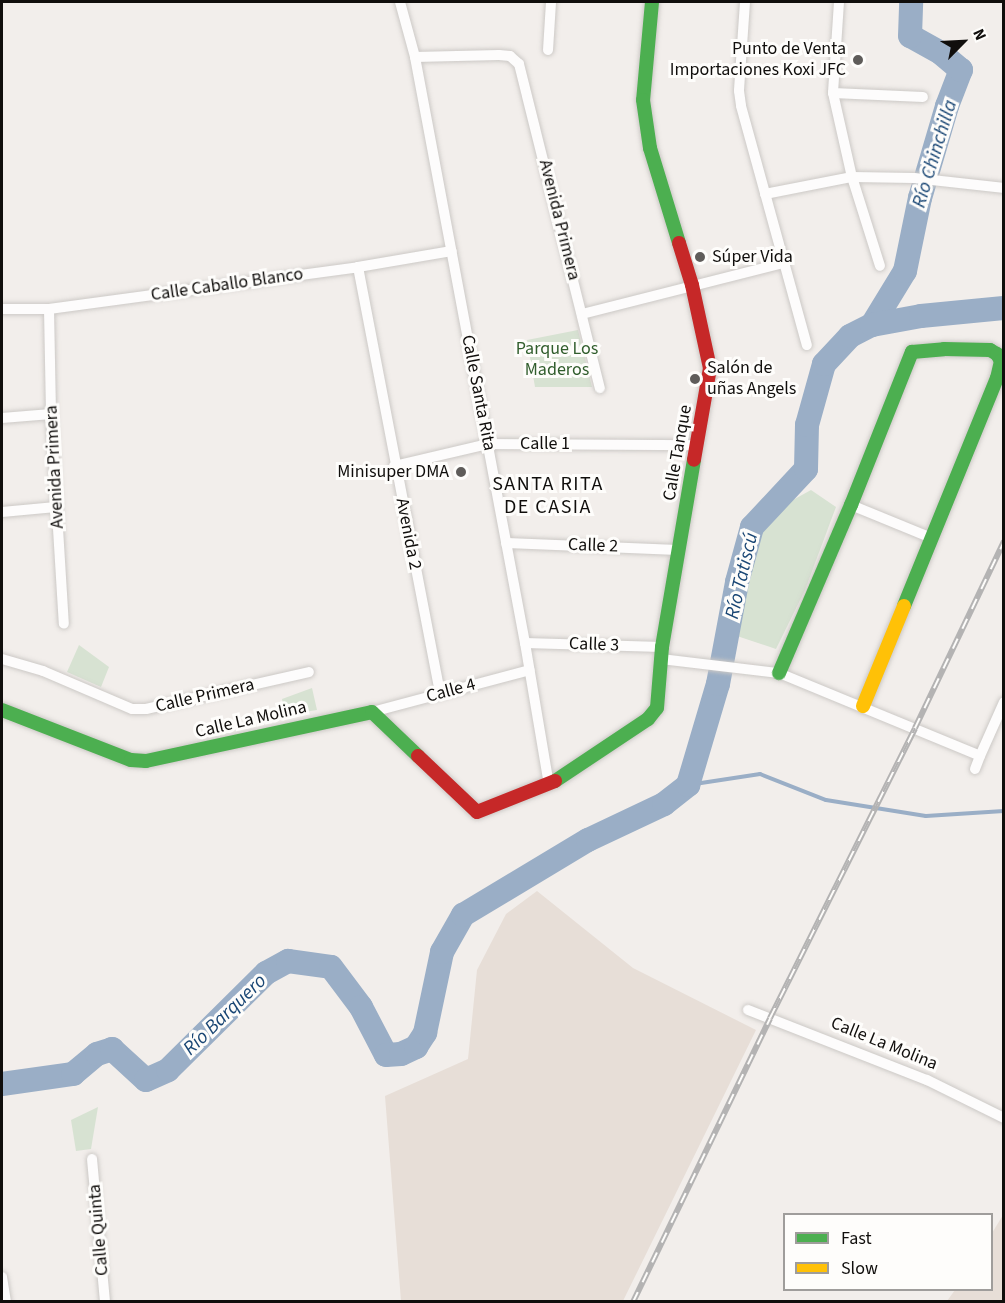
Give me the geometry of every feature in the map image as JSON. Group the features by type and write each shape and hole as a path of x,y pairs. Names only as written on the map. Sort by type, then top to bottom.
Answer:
{"street":[{"name":"Calle Santa Rita","path":"400,2 415,57 452,251 530,670 549,785"},
{"path":"548,50 551,2"},
{"name":"Calle Tanque","path":"372,712 477,812 549,785 648,719 657,708 662,653 710,368 692,285 650,148 643,100 652,2"},
{"path":"745,2 739,91 807,345"},
{"path":"839,2 833,93 852,177 880,266"},
{"name":"Avenida Primera","path":"415,57 510,56 519,64 600,388"},
{"path":"833,93 923,97"},
{"path":"765,194 852,177 914,178 1004,188"},
{"name":"Calle Caballo Blanco","path":"2,309 49,309 358,267 452,251"},
{"path":"582,314 784,263"},
{"name":"Avenida 2","path":"358,267 394,466 440,694"},
{"name":"Avenida Primera","path":"49,309 51,414 64,624"},
{"path":"779,673 851,505 912,352 944,349 990,350 997,354 1000,367 863,706"},
{"path":"2,418 51,414"},
{"name":"Calle 1","path":"394,466 488,444 698,445"},
{"path":"851,505 932,538"},
{"path":"2,512 56,507"},
{"name":"Calle 2","path":"506,543 680,550"},
{"name":"Calle 3","path":"525,643 662,653 704,663 779,673 980,756"},
{"name":"Calle Primera","path":"2,658 43,671 132,709 146,709 309,672"},
{"name":"Calle 4","path":"372,712 530,670"},
{"path":"975,769 1004,702"},
{"name":"Calle La Molina","path":"2,710 131,760 146,761 372,712"},
{"name":"Calle La Molina","path":"748,1010 927,1080 1004,1118"},
{"name":"Calle Quinta","path":"92,1158 105,1302"},
{"path":"2,1277 6,1302"}],"shaded area":[{"path":"537,891 633,968 756,1030 623,1301 401,1301 385,1096 468,1059 477,970 506,914"},
{"path":"1003,1215 1003,1301 947,1301 954,1291 993,1291 993,1231"}],"green space":[{"name":"Parque Los Maderos","path":"578,330 592,387 535,387 527,340"},
{"path":"811,490 836,507 805,590 776,649 725,632 744,527"},
{"path":"79,645 109,667 101,687 67,672"},
{"path":"312,688 317,710 285,715 282,699"},
{"path":"98,1107 91,1149 76,1151 71,1120"}],"waterway":[{"name":"Río Chinchilla","path":"872,325 905,271 920,198 947,106 961,70 941,53 910,36 911,2"},
{"name":"Río Barquero","path":"2,1084 73,1074 97,1054 112,1049 146,1080 168,1070 266,973 288,961 331,967 361,1007 386,1055 401,1054 416,1047 425,1033 442,952 463,915 588,840 664,804 688,785 718,684 737,582 752,527 806,469 807,425 824,364 850,336 872,325 921,316 1004,308"},
{"path":"688,785 760,774 826,800 926,816 1004,811"}],"railway":[{"path":"633,1302 770,1018 915,728 1004,541"}],"traffic: fast":[{"path":"652,2 643,100 650,148 679,243"},
{"path":"779,673 851,505 912,352 944,349 990,350 997,354 1001,361 997,378 904,606"},
{"path":"555,781 648,719 657,708 662,647 694,460"},
{"path":"2,710 131,760 146,761 372,712 418,756"}],"traffic: slow":[{"path":"863,706 904,606"}],"traffic: jam":[{"path":"679,243 692,285 710,368 694,460"},
{"path":"418,756 477,812 555,781"}],"place":[{"name":"Punto de Venta Importaciones Koxi JFC","path":"858,60"},
{"name":"Súper Vida","path":"700,257"},
{"name":"Salón de uñas Angels","path":"695,379"},
{"name":"Minisuper DMA","path":"461,472"}],"district":[{"name":"SANTA RITA DE CASIA","path":"548,496"}],"water label":[{"name":"Río Tatiscú","path":"742,576"}]}
